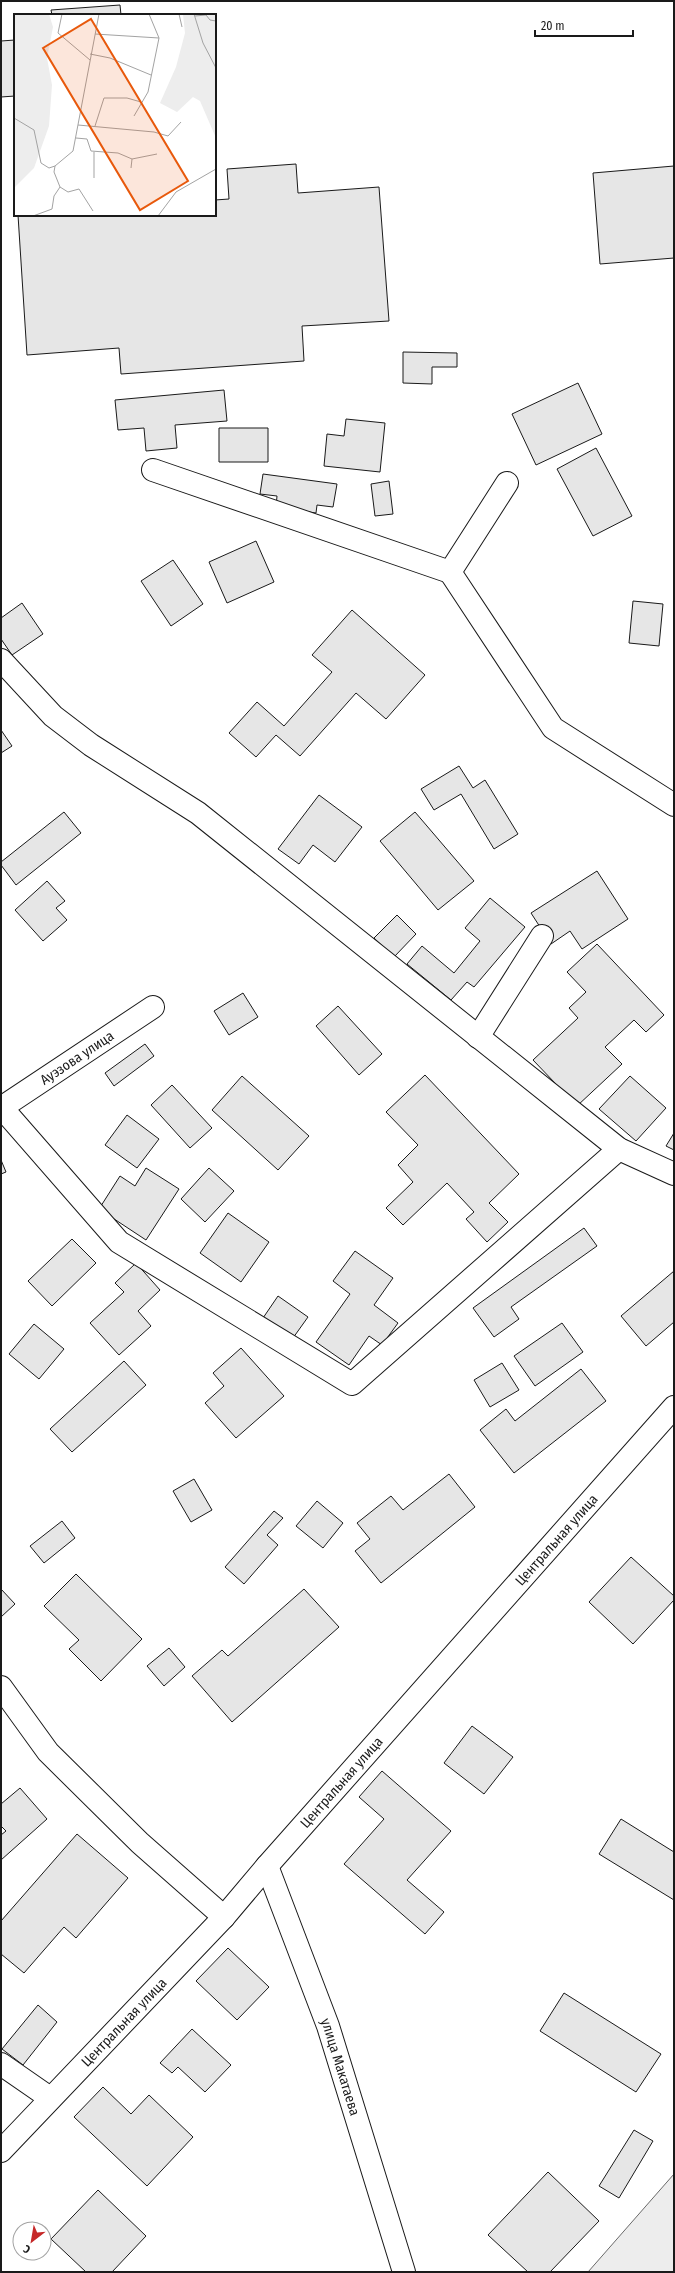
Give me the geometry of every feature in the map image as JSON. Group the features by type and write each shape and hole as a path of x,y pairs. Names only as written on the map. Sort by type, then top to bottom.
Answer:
{"street":[{"path":"153,470 450,572 553,728 674,805"},
{"path":"450,572 507,483"},
{"path":"1,660 53,716 92,745 198,813 620,1149 674,1174"},
{"path":"478,1037 542,936"},
{"name":"Ауэзова улица","path":"1,1108 153,1007"},
{"path":"1,1108 119,1242 352,1384 620,1149"},
{"name":"Центральная улица","path":"1,2151 224,1917 267,1866 674,1406"},
{"path":"1,1687 48,1752 140,1842 224,1917"},
{"name":"улица Макатаева","path":"267,1866 328,2026 404,2272"},
{"path":"1,2064 50,2098"}],"shaded area":[{"path":"674,2174 674,2272 588,2272"}],"building":[{"path":"120,5 121,14 52,14 51,10"},
{"path":"14,40 14,96 1,97 1,41"},
{"path":"296,164 298,193 379,187 389,321 302,326 304,361 121,374 119,348 27,355 18,216 216,216 216,200 229,199 227,169"},
{"path":"674,166 674,258 600,264 593,173"},
{"path":"403,352 457,353 457,367 432,367 432,384 403,383"},
{"path":"578,383 602,434 536,465 512,414"},
{"path":"224,390 227,421 175,425 177,448 146,451 144,428 118,430 115,400"},
{"path":"346,419 385,423 380,472 324,466 327,434 344,436"},
{"path":"219,428 268,428 268,462 219,462"},
{"path":"596,448 632,516 593,536 557,469"},
{"path":"263,474 337,484 333,507 317,505 316,513 276,507 277,496 260,494"},
{"path":"389,481 393,514 375,516 371,484"},
{"path":"256,541 274,582 227,603 209,562"},
{"path":"173,560 203,604 171,626 141,581"},
{"path":"633,601 663,604 659,646 629,643"},
{"path":"22,603 43,634 12,655 1,639 1,618"},
{"path":"352,610 425,675 386,719 356,693 300,756 276,735 256,757 229,733 257,702 284,726 332,672 312,655"},
{"path":"1,730 12,746 1,753"},
{"path":"459,766 473,788 485,780 518,834 494,849 461,794 434,810 421,789"},
{"path":"319,795 362,827 335,862 313,845 299,864 278,849"},
{"path":"64,812 81,833 16,885 1,865 1,862"},
{"path":"415,812 474,881 438,910 380,841"},
{"path":"597,871 628,919 582,949 570,931 551,944 531,913"},
{"path":"47,881 65,901 56,908 67,920 43,941 15,910"},
{"path":"490,898 525,927 474,987 467,982 451,1000 407,964 422,946 454,973 480,941 465,928"},
{"path":"397,915 416,934 394,957 374,938"},
{"path":"597,944 664,1015 646,1032 634,1020 605,1047 622,1064 577,1106 533,1060 578,1018 569,1008 586,992 567,972"},
{"path":"243,993 258,1017 229,1035 214,1011"},
{"path":"338,1006 382,1054 359,1075 316,1026"},
{"path":"145,1044 154,1056 114,1086 105,1073"},
{"path":"425,1075 519,1174 489,1203 508,1222 487,1242 466,1219 474,1212 447,1183 403,1225 386,1208 413,1182 398,1165 418,1145 386,1112"},
{"path":"242,1076 309,1136 278,1170 212,1110"},
{"path":"630,1076 666,1108 636,1141 599,1109"},
{"path":"172,1085 212,1128 190,1148 151,1105"},
{"path":"127,1115 159,1139 137,1168 105,1145"},
{"path":"674,1133 674,1150 666,1146"},
{"path":"1,1160 6,1172 1,1174"},
{"path":"146,1168 179,1189 146,1240 99,1209 120,1176 135,1186"},
{"path":"209,1168 234,1191 205,1222 181,1199"},
{"path":"228,1213 269,1242 241,1282 200,1253"},
{"path":"584,1228 597,1246 511,1307 519,1319 494,1337 473,1308"},
{"path":"72,1239 96,1263 52,1306 28,1281"},
{"path":"355,1251 393,1278 374,1305 398,1323 382,1345 369,1336 349,1365 316,1342 350,1294 333,1281"},
{"path":"136,1263 160,1290 138,1311 151,1326 119,1355 90,1323 124,1292 115,1283"},
{"path":"674,1271 674,1322 646,1346 621,1316"},
{"path":"278,1296 308,1317 293,1338 263,1318"},
{"path":"562,1323 583,1352 535,1386 514,1356"},
{"path":"34,1324 64,1349 39,1379 9,1354"},
{"path":"241,1348 284,1396 236,1438 205,1403 224,1386 213,1373"},
{"path":"124,1361 146,1385 72,1452 50,1429"},
{"path":"502,1363 519,1390 490,1407 474,1380"},
{"path":"581,1369 606,1401 514,1473 480,1430 506,1409 515,1421"},
{"path":"449,1474 475,1507 381,1583 355,1551 370,1539 357,1523 391,1496 403,1510"},
{"path":"194,1479 212,1510 191,1522 173,1491"},
{"path":"317,1501 343,1523 323,1548 296,1526"},
{"path":"274,1511 283,1518 267,1535 278,1545 244,1584 225,1567"},
{"path":"62,1521 75,1538 44,1563 30,1546"},
{"path":"631,1557 674,1596 674,1600 633,1644 589,1602"},
{"path":"76,1574 142,1639 101,1681 69,1649 79,1640 44,1606"},
{"path":"1,1589 15,1604 1,1617"},
{"path":"304,1589 339,1627 232,1722 192,1676 222,1650 228,1656"},
{"path":"169,1648 185,1667 164,1686 147,1666"},
{"path":"472,1726 513,1757 484,1794 444,1763"},
{"path":"382,1771 451,1831 407,1880 444,1912 425,1934 344,1864 384,1819 359,1797"},
{"path":"20,1788 47,1819 1,1860 1,1835 6,1831 1,1826 1,1804"},
{"path":"621,1819 674,1852 674,1900 599,1854"},
{"path":"77,1834 128,1878 76,1938 64,1927 24,1973 1,1954 1,1921"},
{"path":"228,1948 269,1987 237,2020 196,1981"},
{"path":"564,1993 661,2054 636,2092 540,2031"},
{"path":"38,2005 57,2022 23,2065 2,2049"},
{"path":"192,2029 231,2065 205,2092 178,2067 172,2073 160,2063"},
{"path":"103,2087 131,2114 149,2095 193,2137 147,2186 74,2117"},
{"path":"634,2130 653,2141 619,2198 599,2186"},
{"path":"548,2172 599,2221 550,2272 528,2272 488,2235"},
{"path":"98,2190 146,2236 112,2272 86,2272 52,2240 52,2238"}]}
